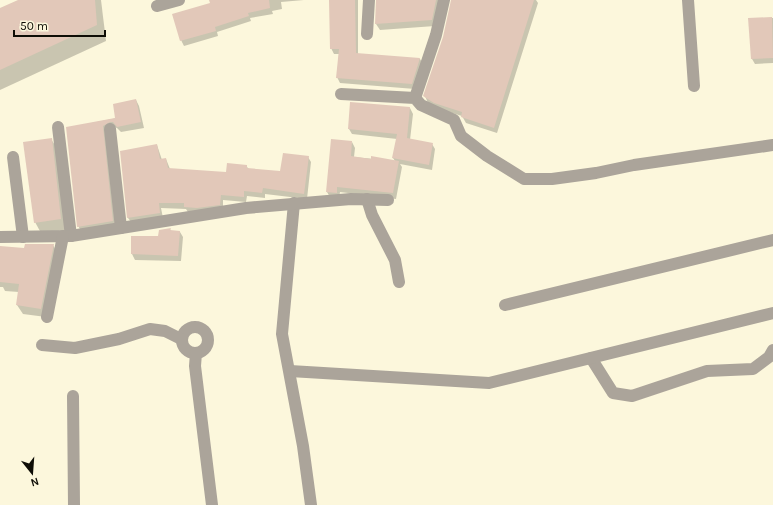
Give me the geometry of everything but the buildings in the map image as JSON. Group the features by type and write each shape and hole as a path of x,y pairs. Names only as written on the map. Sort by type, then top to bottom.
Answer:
{"street":[{"path":"158,6 179,0"},
{"path":"367,34 369,0"},
{"path":"415,98 436,35 444,0"},
{"path":"688,0 694,86"},
{"path":"341,94 415,98 421,105 454,120 461,136 500,165 524,179 552,180 634,165 773,145"},
{"path":"47,317 67,236 58,127"},
{"path":"110,129 121,228"},
{"path":"13,157 24,237"},
{"path":"0,237 67,236 246,208 294,203 351,199 388,200"},
{"path":"367,199 375,221 395,260 399,282"},
{"path":"294,203 282,334 290,371 311,505"},
{"path":"505,305 773,240"},
{"path":"290,371 489,383 773,313"},
{"path":"192,327 204,330 207,334 208,342 204,350 196,353 185,350 181,339 184,331 192,327"},
{"path":"42,344 75,348 119,339 150,329 165,331 181,339"},
{"path":"591,358 613,393 632,396 707,371 753,369 769,357 773,350"},
{"path":"196,353 195,366 212,505"},
{"path":"73,396 74,505"}]}
